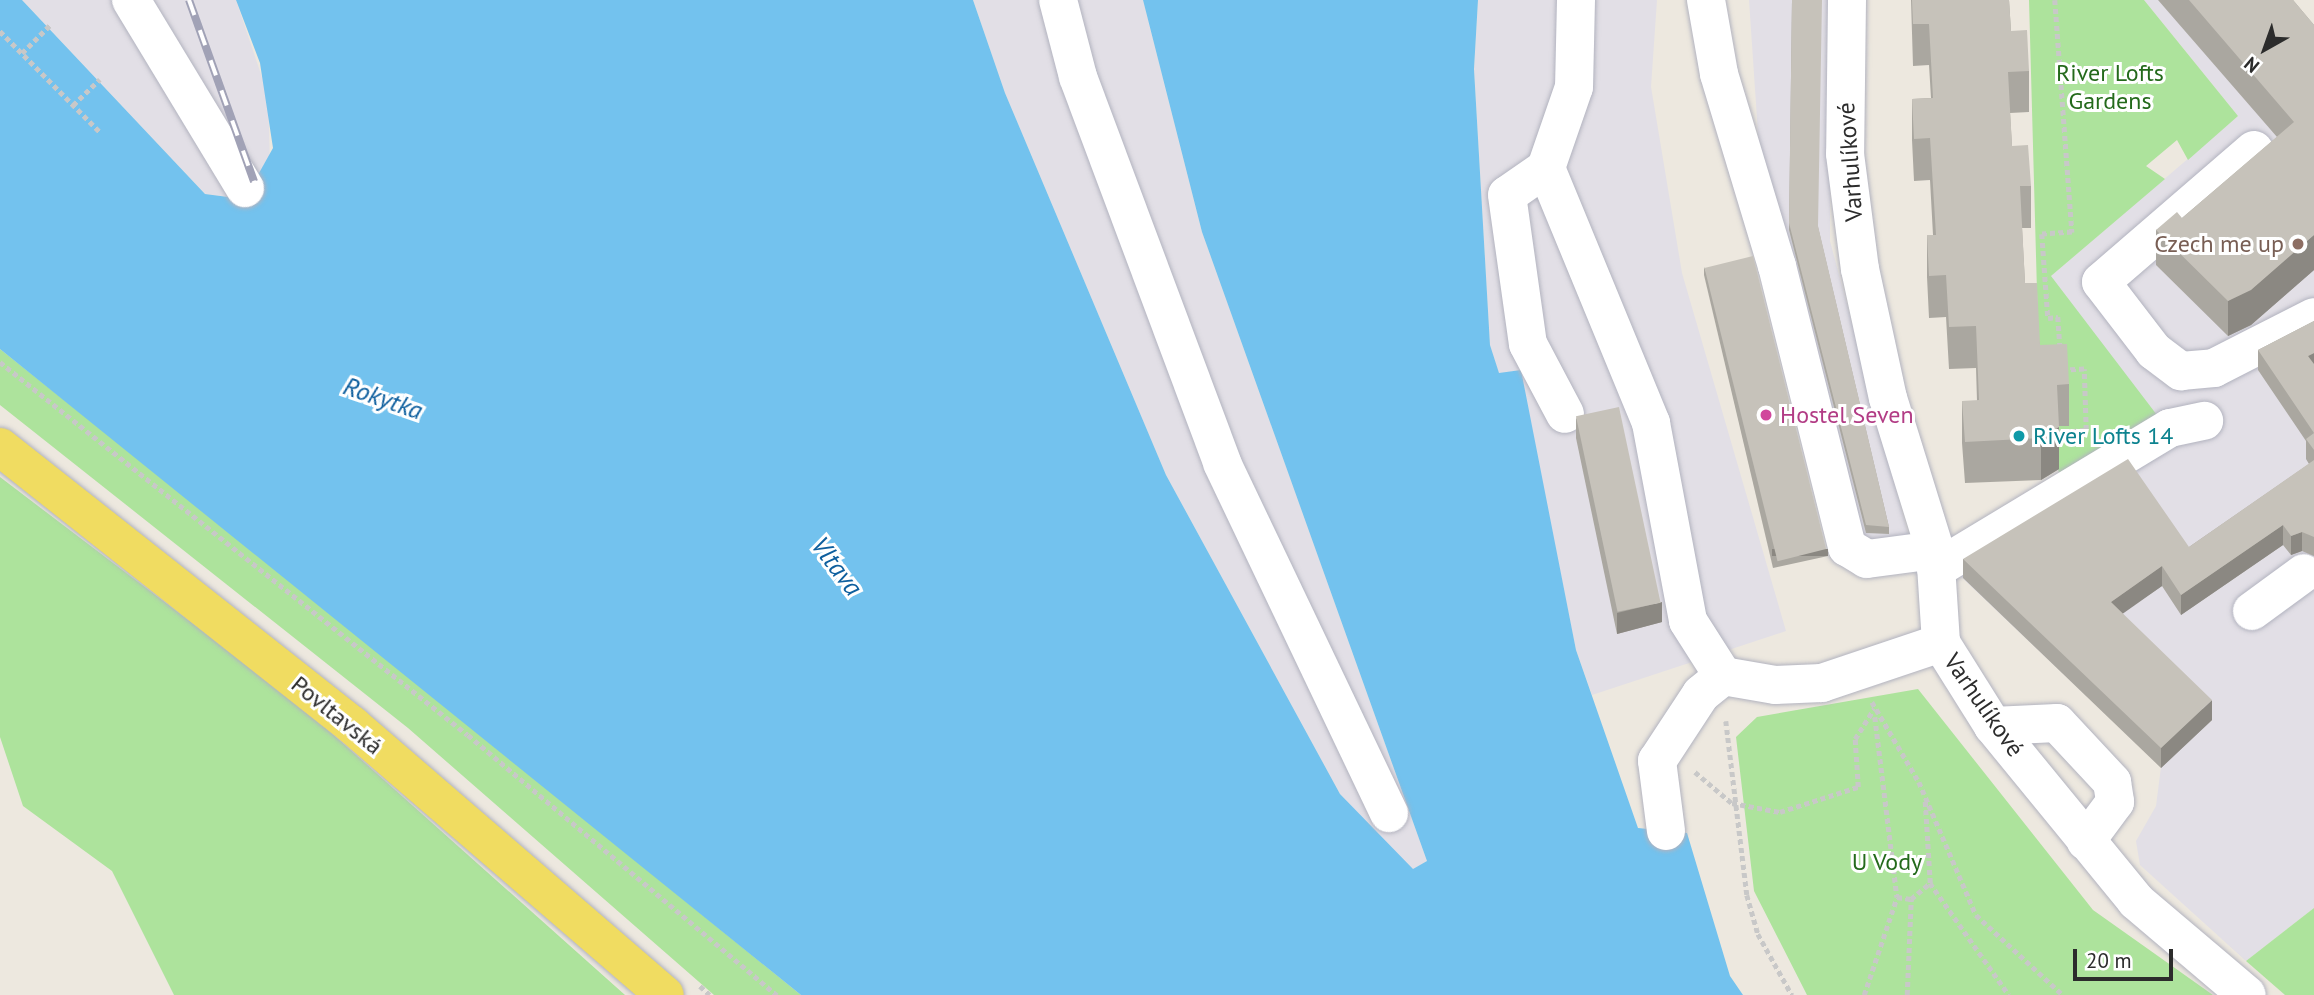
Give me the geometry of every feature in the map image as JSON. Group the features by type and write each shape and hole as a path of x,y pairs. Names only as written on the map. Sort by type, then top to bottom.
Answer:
{"main road":[{"name":"Povltavská","path":"0,447 352,725 665,995"}],"street":[{"path":"131,0 245,188"},
{"path":"1058,0 1078,77 1222,463 1389,813"},
{"path":"1565,414 1528,344 1507,195 1546,168 1574,87 1576,0"},
{"path":"1706,0 1719,74 1777,266 1847,547 1867,559 1935,560 2170,428 2204,421"},
{"name":"Varhulíkové","path":"1847,0 1845,154 1860,269 1888,398 1935,560 1941,643 1993,726 2136,901 2247,995"},
{"path":"2254,150 2101,282 2154,351 2181,371 2214,368 2314,317"},
{"path":"1546,168 1651,423 1688,621 1723,676 1775,685 1822,683 1941,643"},
{"path":"2252,611 2304,573"},
{"path":"1666,831 1657,761 1701,694 1723,676"},
{"path":"1993,726 2057,723 2112,782 2115,802 2086,841"}],"path":[{"path":"2052,433 2086,430 2084,369 2062,370 2058,317 2048,318 2042,234 2072,232 2055,0"},
{"path":"22,53 50,25"},
{"path":"0,31 101,134"},
{"path":"73,105 100,79"},
{"path":"0,362 468,735 777,995"},
{"path":"1861,670 1874,709 1897,897 1864,995"},
{"path":"1723,676 1732,803 1758,934 1792,995"},
{"path":"1874,709 1925,796 1976,915 2063,995"},
{"path":"1664,748 1732,803 1780,812 1858,786 1855,739 1874,709"},
{"path":"1925,796 1930,883 2009,995"},
{"path":"1907,995 1911,899 1930,883"},
{"path":"1897,897 1911,899"}],"shaded area":[{"path":"22,0 236,0 268,95 270,164 254,182 228,197 205,194"},
{"path":"973,0 1143,0 1202,232 1427,861 1412,870 1340,794 1166,475 1005,93"},
{"path":"1478,0 1657,0 1651,87 1682,273 1786,631 1592,695 1576,650 1520,370 1499,374 1490,345 1474,69"},
{"path":"1749,0 1830,0 1830,241 1910,542 1844,563 1767,267"},
{"path":"2144,0 2265,0 2314,58 2314,908 2246,961 2140,865 2136,841 2156,806 2161,767 1957,573 2124,473 2051,276 2238,116"}],"green space":[{"name":"River Lofts Gardens","path":"2029,0 2144,0 2238,116 2188,160 2177,140 2146,166 2165,179 2051,276 2160,419 2060,479 2039,365"},
{"path":"0,349 295,584 801,995 714,995 408,728 0,405"},
{"path":"0,477 300,705 625,995 174,995 112,871 23,806 0,737"},
{"name":"U Vody","path":"1918,689 2093,910 2213,995 1807,995 1754,891 1736,737 1757,717"},
{"path":"2314,908 2314,995 2285,995 2246,961"}],"water":[{"path":"0,0 22,0 205,194 228,197 254,182 273,148 260,63 236,0 973,0 1005,93 1166,475 1340,794 1413,869 1427,861 1202,232 1143,0 1478,0 1474,69 1490,345 1499,373 1521,370 1576,650 1638,828 1687,833 1730,976 1743,995 801,995 0,349"}],"building":[{"path":"1792,0 1822,0 1818,226 1889,527 1866,525 1789,223"},
{"path":"1912,0 2009,0 2011,31 2027,30 2029,71 2008,72 2012,146 2028,145 2031,186 2020,186 2025,283 2037,283 2040,345 2067,344 2069,384 2057,385 2059,427 2041,438 1965,442 1962,401 1979,400 1976,326 1949,327 1946,275 1929,276 1927,235 1936,235 1930,138 1914,139 1912,99 1933,98 1929,24 1913,24"},
{"path":"2189,0 2293,0 2314,25 2314,235 2251,290 2228,301 2156,230 2177,212 2182,218 2294,122"},
{"name":"Hostel Seven","path":"1753,256 1826,549 1778,561 1704,268"},
{"path":"2314,321 2314,353 2308,356 2314,364 2314,433 2258,350"},
{"path":"1619,407 1661,603 1618,612 1576,416"},
{"path":"2314,433 2314,450 2306,439"},
{"path":"2128,459 2189,547 2314,460 2314,537 2302,532 2291,536 2283,525 2181,595 2162,566 2111,602 2212,700 2161,748 1963,559"}],"railway":[{"path":"189,0 254,182"}],"place":[{"name":"Czech me up","path":"2298,244"},
{"name":"Hostel Seven","path":"1766,415"},
{"name":"River Lofts 14","path":"2019,436"}],"water label":[{"name":"Rokytka","path":"383,398"},
{"name":"Vltava","path":"837,566"}]}
